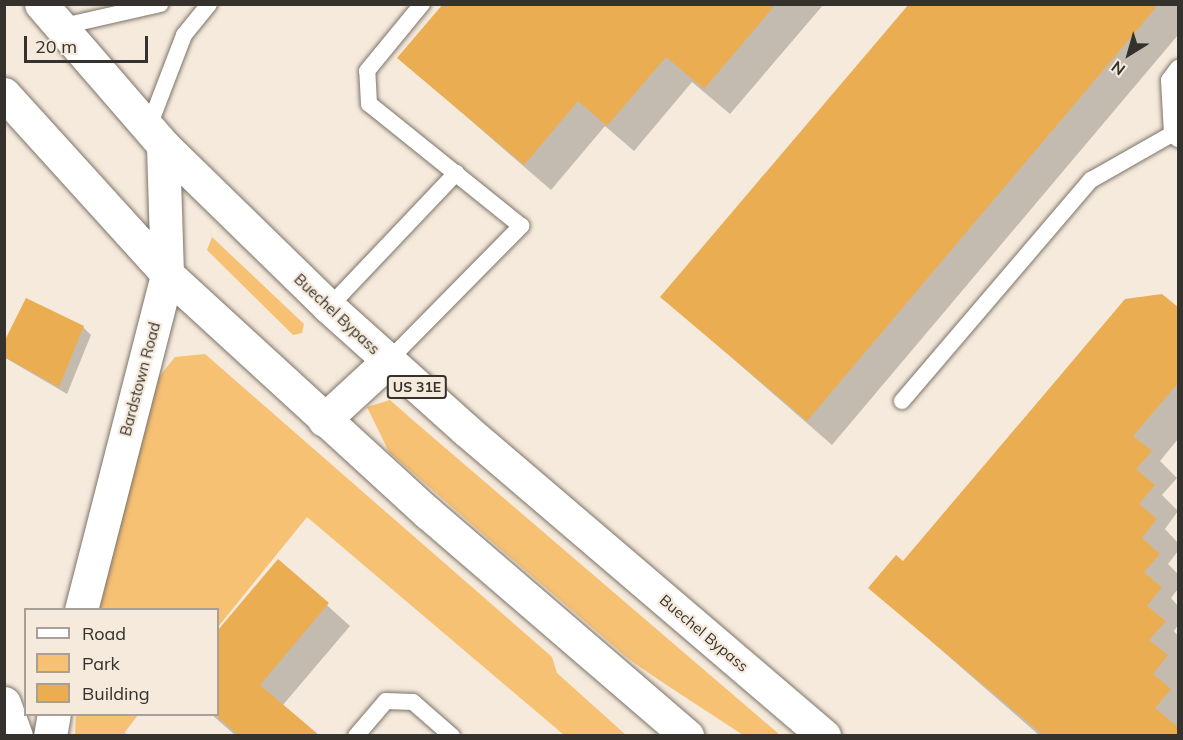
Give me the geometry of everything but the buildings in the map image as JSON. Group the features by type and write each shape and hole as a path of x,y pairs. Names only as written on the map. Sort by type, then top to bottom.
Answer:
{"main road":[{"name":"Buechel Bypass","path":"50,16 156,137 329,307 388,361 824,735"},
{"path":"4,94 167,274 324,420 687,735"},
{"name":"Bardstown Road","path":"81,608 167,274 156,137"},
{"path":"324,420 388,361"},
{"path":"4,703 16,735"},
{"path":"50,735 54,716"}],"lane":[{"path":"50,16 160,4"},
{"path":"156,137 184,35 209,4"},
{"path":"388,361 521,226 369,104 367,71 422,4"},
{"path":"902,401 1091,180 1175,136 1169,80 1179,68"},
{"path":"329,307 456,173"},
{"path":"356,735 386,701 413,702 452,735"}],"green space":[{"path":"212,237 304,324 302,333 293,335 207,250"},
{"path":"205,354 552,657 557,673 626,735 564,735 307,517 219,626 219,608 98,608 154,383 175,357"},
{"path":"390,400 780,735 743,735 665,684 630,660 491,541 389,452 367,407"},
{"path":"76,716 137,716 125,732 127,735 75,735"}]}
